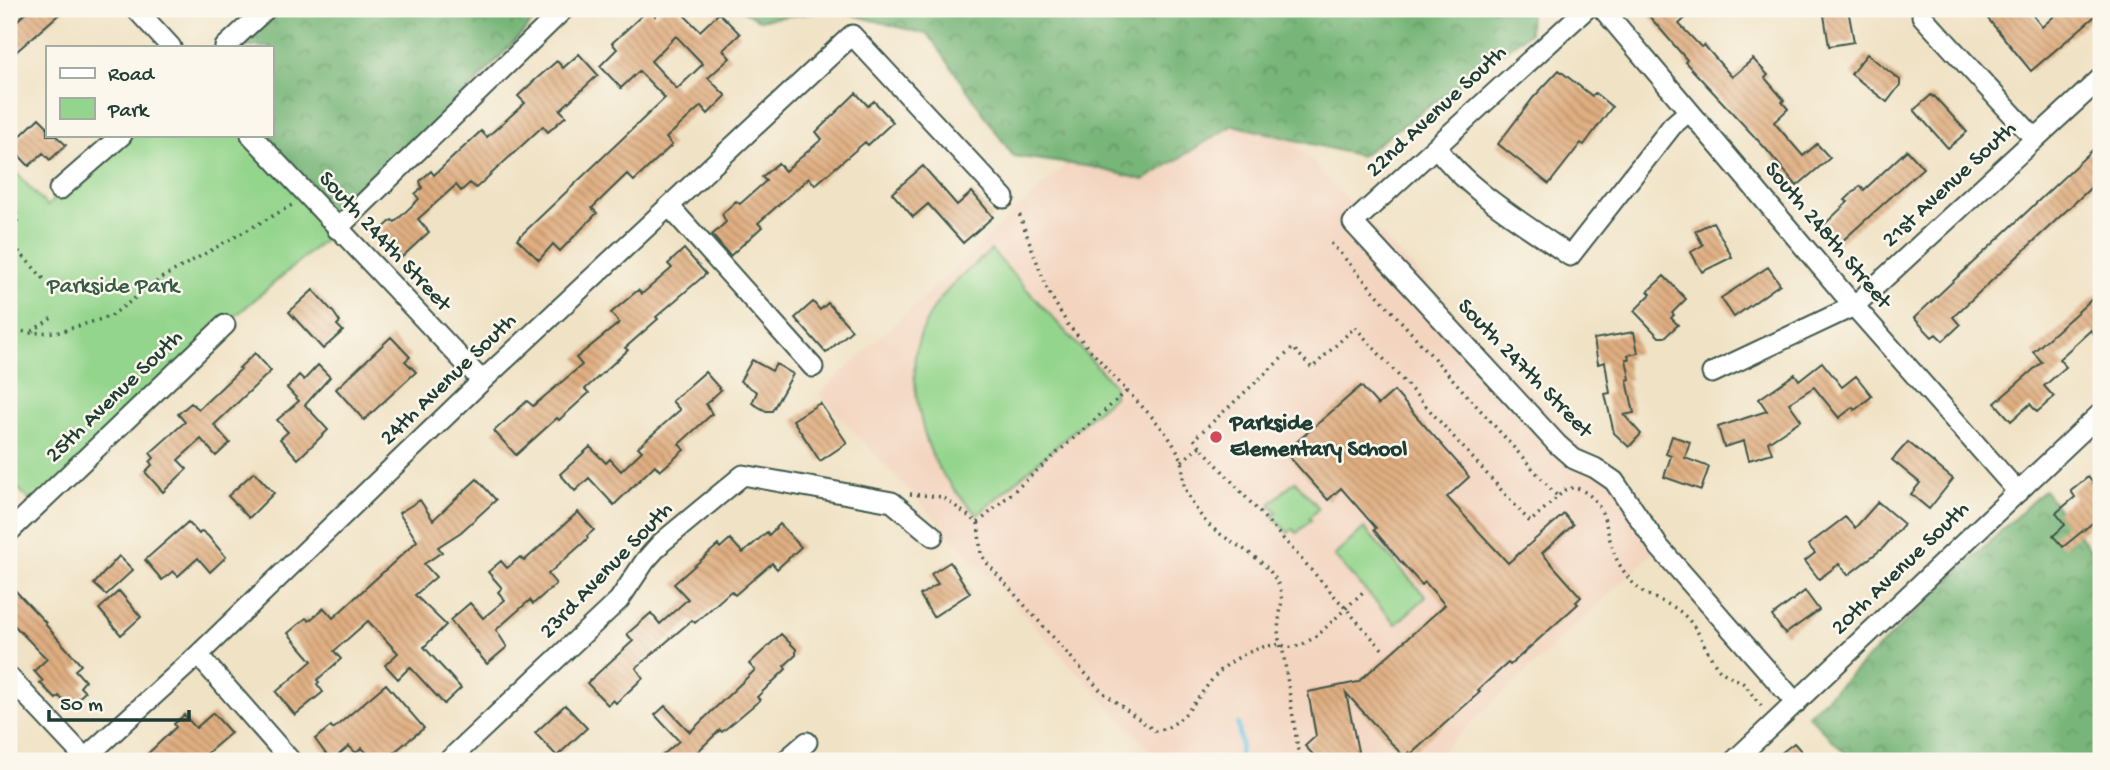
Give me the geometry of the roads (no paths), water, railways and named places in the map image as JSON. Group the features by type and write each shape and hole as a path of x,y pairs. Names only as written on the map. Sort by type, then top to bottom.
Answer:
{"street":[{"path":"136,9 170,46"},
{"path":"226,46 266,9"},
{"path":"337,229 564,9"},
{"name":"22nd Avenue South","path":"1353,223 1586,9"},
{"name":"South 248th Street","path":"1603,9 1854,306 2018,492"},
{"path":"1922,16 2035,139"},
{"name":"24th Avenue South","path":"83,760 198,655 482,382 852,35 1010,203"},
{"name":"21st Avenue South","path":"1712,373 1854,306 2101,78"},
{"path":"1436,147 1447,163 1494,202 1570,256 1672,125 1689,111"},
{"path":"59,190 120,136"},
{"name":"South 244th Street","path":"252,136 482,382"},
{"path":"669,206 813,367"},
{"name":"South 247th Street","path":"1353,223 1557,444 1574,459 1595,468 1614,481 1658,547 1796,703"},
{"name":"25th Avenue South","path":"9,532 225,325"},
{"name":"20th Avenue South","path":"1734,761 2101,412"},
{"name":"23rd Avenue South","path":"448,761 619,600 660,543 743,475 892,502 933,536"},
{"path":"198,655 291,761"},
{"path":"9,677 83,760"},
{"path":"785,761 807,742"}],"waterway":[{"path":"1238,724 1241,745 1239,761"}],"place":[{"name":"Parkside Elementary School","path":"1216,437"}],"park label":[{"name":"Parkside Park","path":"113,287"}]}
